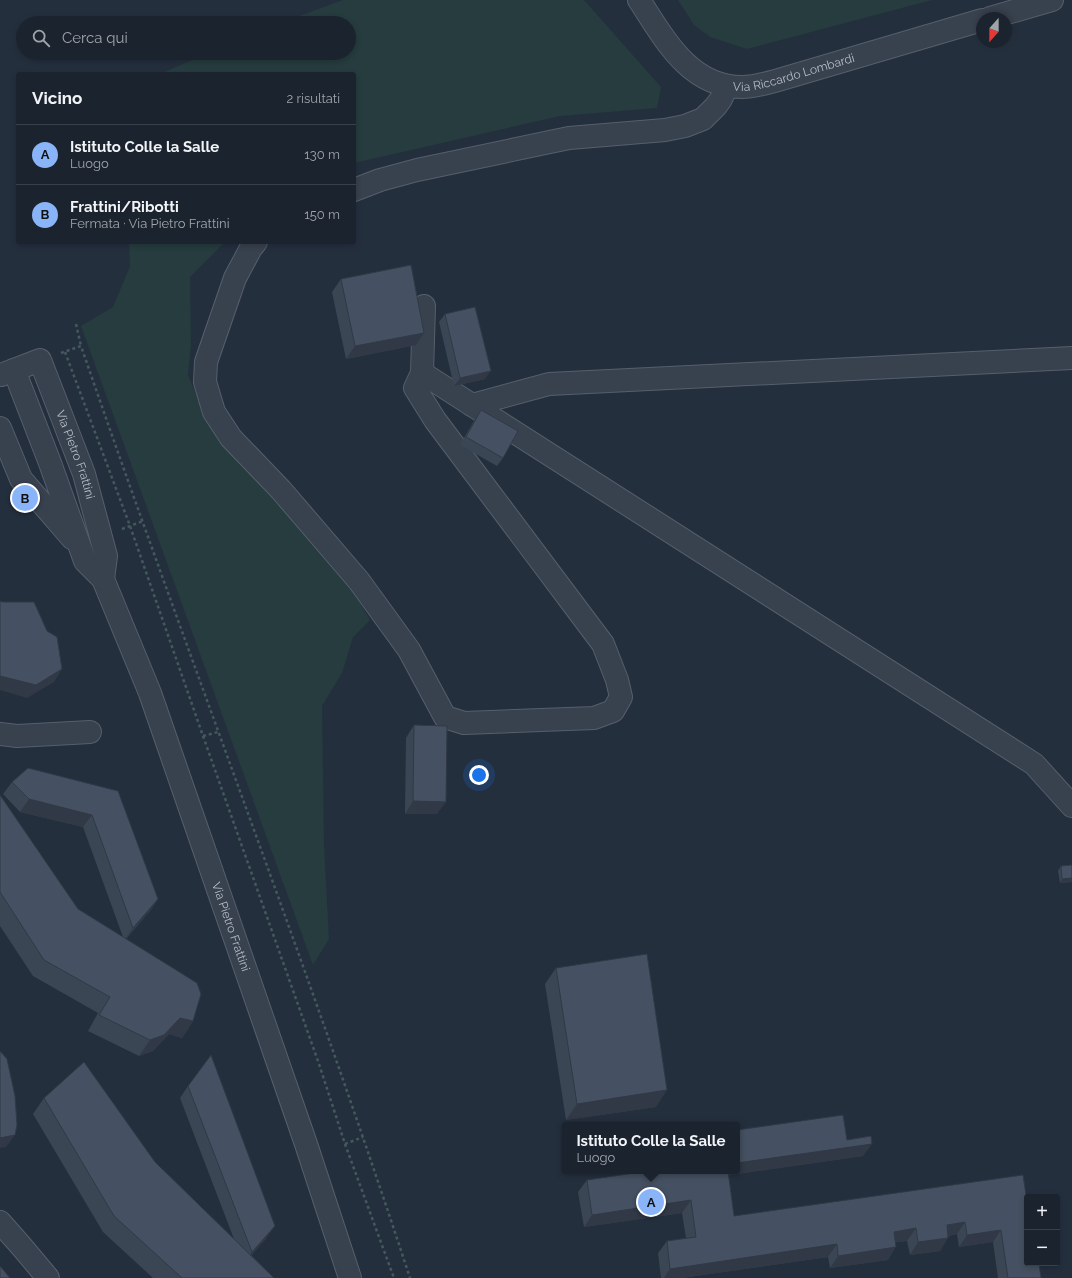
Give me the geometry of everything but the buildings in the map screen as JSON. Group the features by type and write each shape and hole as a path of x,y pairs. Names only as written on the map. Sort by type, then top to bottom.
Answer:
{"street":[{"name":"Via Riccardo Lombardi","path":"639,0 664,38 682,61 694,71 711,81 727,86 742,87 768,83 976,22"},
{"path":"1011,12 1052,0"},
{"path":"356,189 380,180 417,170 569,138 664,130 685,126 703,119 716,106 727,86"},
{"path":"254,244 235,278 206,362 205,382 214,412 231,438 281,490 359,581 409,650 445,717 464,723 527,722 594,718 613,711 621,697 618,680 603,644 435,420 415,388 422,373 424,306"},
{"path":"472,405 548,384 1072,358"},
{"name":"Via Pietro Frattini","path":"103,579 106,556 84,474 40,360 7,373 50,462 85,561 103,579 150,693 306,1144 350,1278"},
{"path":"422,373 1034,764 1072,806"},
{"name":"Via Pietro Frattini","path":"0,428 21,479 59,524 80,546"},
{"path":"0,734 18,736 90,732"},
{"path":"0,1222 48,1278"}],"path":[{"path":"76,324 81,346 283,910 363,1138 410,1278"},
{"path":"40,360 81,346"},
{"path":"65,352 130,526 202,736 394,1278"},
{"path":"118,530 143,521"},
{"path":"202,736 218,732"},
{"path":"346,1144 363,1138"}],"green space":[{"path":"343,0 584,0 661,87 657,108 560,116 356,163 356,72 165,72 192,60 356,60 356,16 299,16"},
{"path":"678,0 932,0 747,49 710,37 694,25"},
{"path":"129,244 223,244 190,277 191,343 188,375 207,421 344,575 370,620 353,637 342,673 322,706 324,845 329,939 313,965 81,326 113,307 130,266"}],"place":[{"name":"Frattini/Ribotti","path":"25,498"},
{"name":"Istituto Colle la Salle","path":"651,1202"}]}
